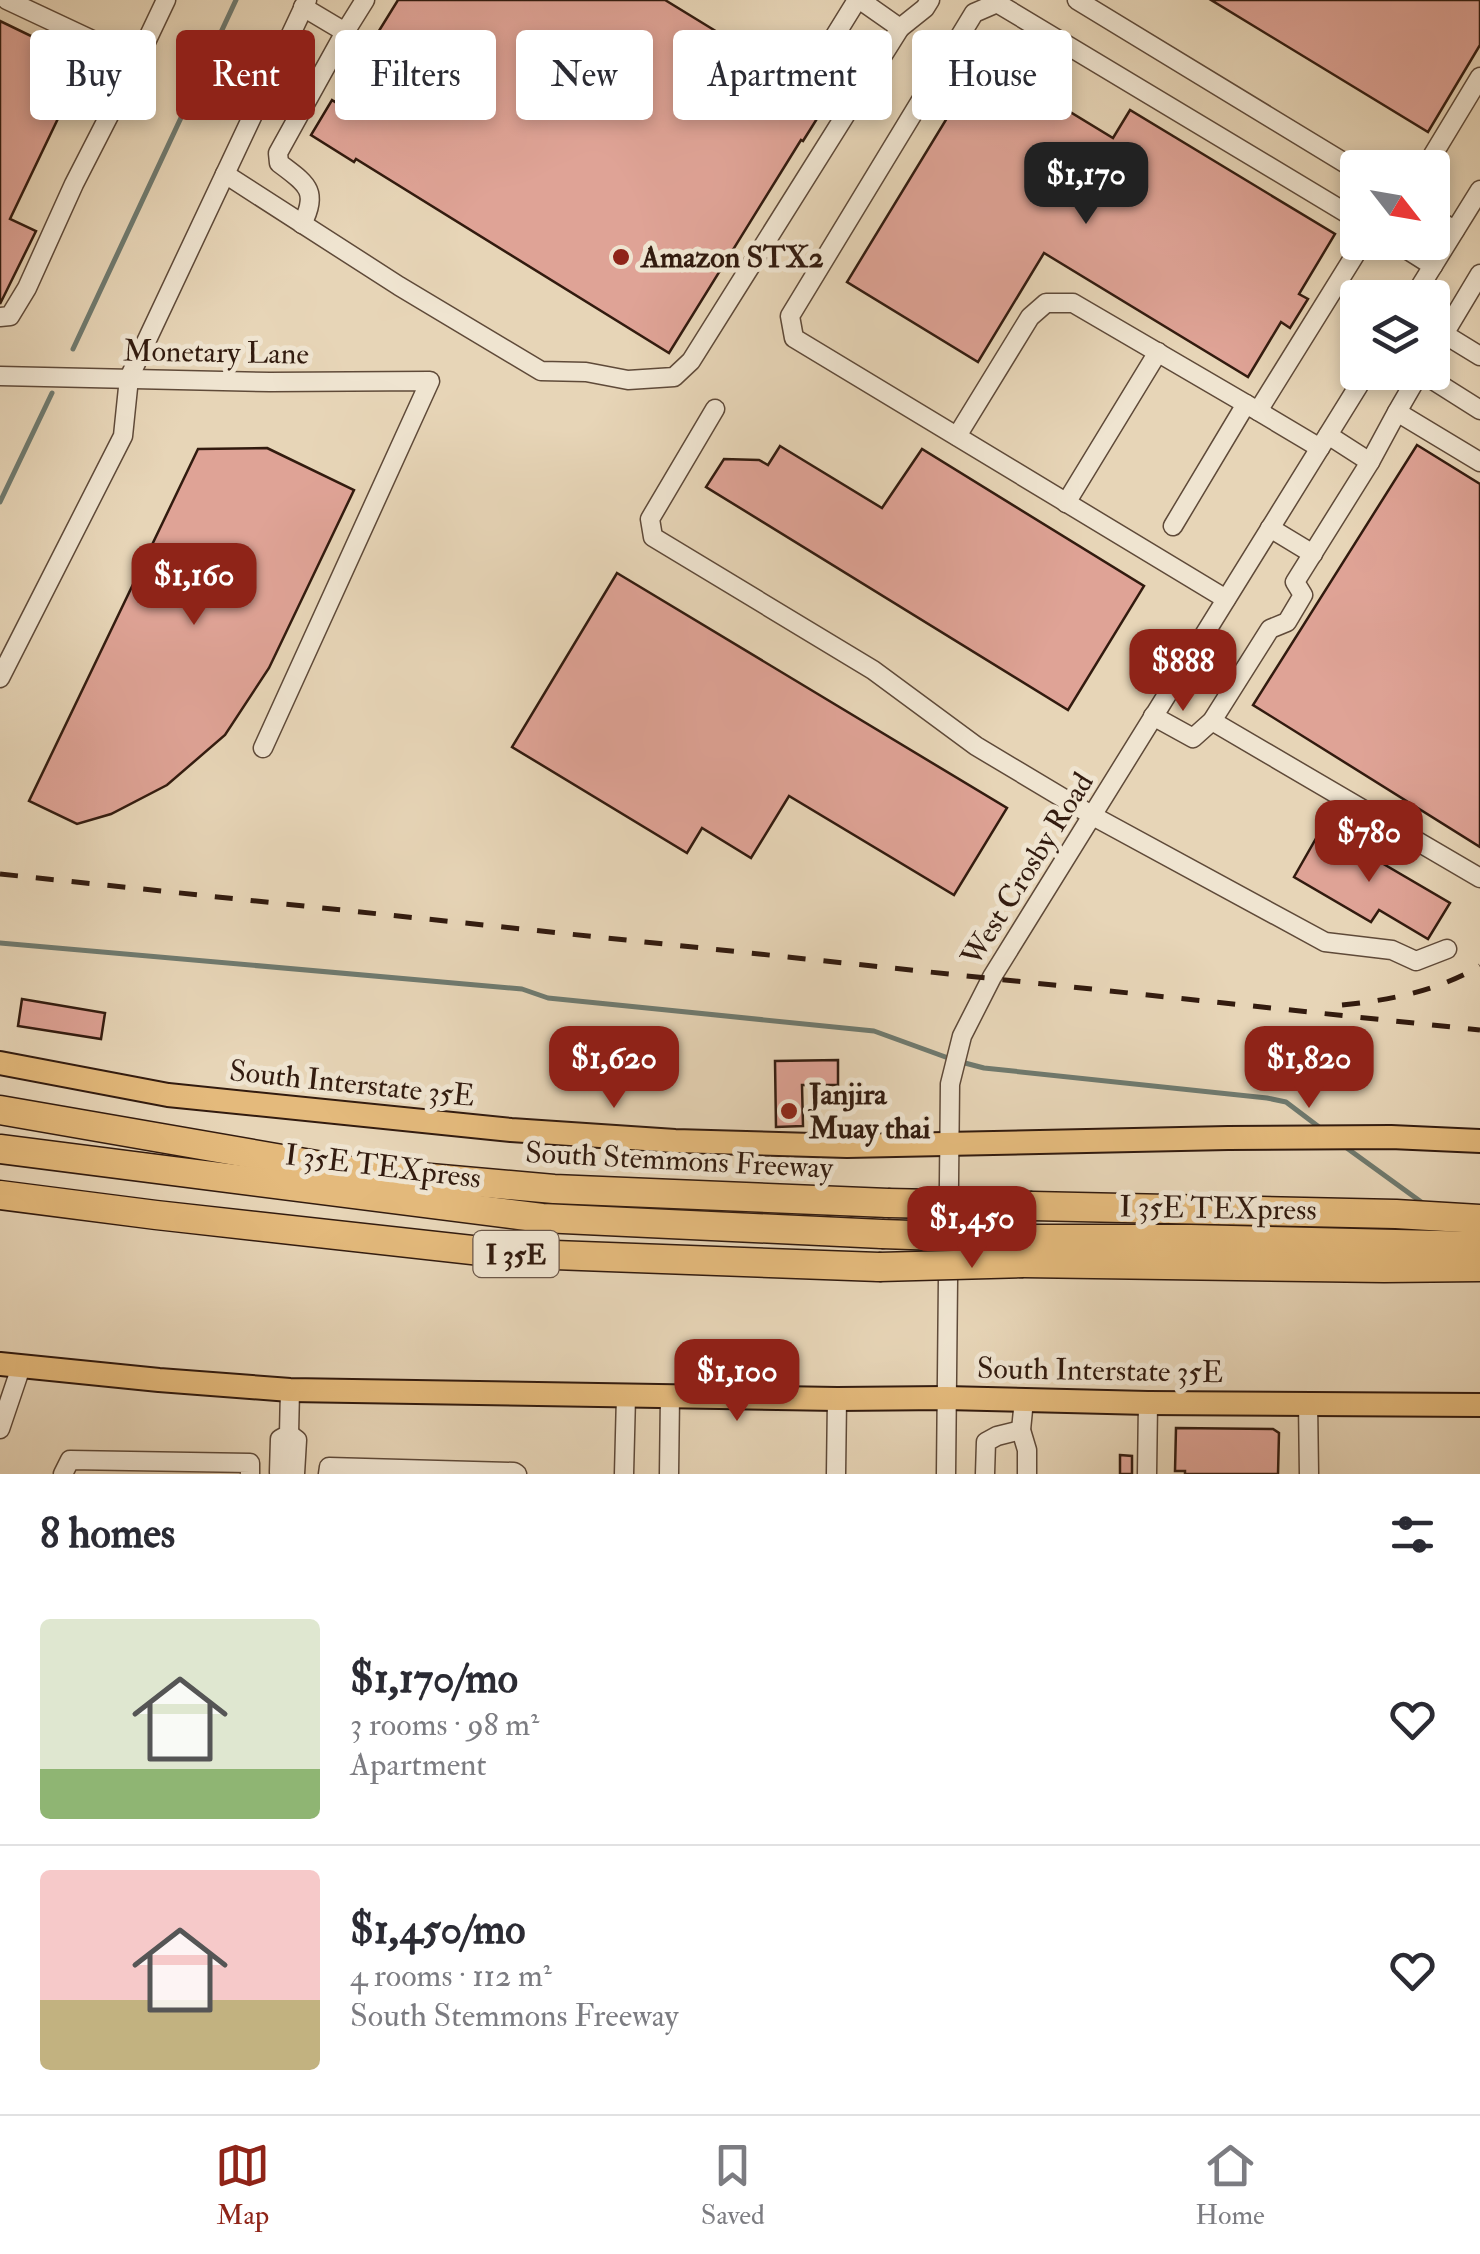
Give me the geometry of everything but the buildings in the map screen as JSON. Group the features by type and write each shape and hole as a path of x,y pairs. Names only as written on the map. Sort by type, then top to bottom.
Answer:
{"highway":[{"name":"South Stemmons Freeway","path":"0,1110 352,1170 554,1189 888,1204 1396,1214 1479,1246"},
{"name":"I 35E TEXpress","path":"0,1149 542,1218 882,1234 1026,1251 1225,1240 1479,1246"},
{"name":"I 35E","path":"0,1195 499,1253 879,1267 1026,1251 1384,1268 1479,1246"}],"main road":[{"name":"South Interstate 35E","path":"0,1063 168,1095 512,1130 675,1142 848,1146 1228,1138 1480,1141"},
{"name":"South Interstate 35E","path":"11,1366 290,1390 1480,1405"}],"street":[{"path":"8,0 71,30"},
{"path":"152,30 166,0"},
{"path":"346,30 365,0"},
{"path":"892,41 930,0"},
{"path":"1077,0 1340,160"},
{"path":"841,30 862,1 900,28"},
{"path":"1226,599 794,338 790,316 974,13 997,3 1340,209"},
{"path":"0,678 123,436 129,378 305,4 342,30"},
{"path":"302,224 310,210 311,194 305,183 278,163 278,153 335,49"},
{"path":"1435,150 1480,77"},
{"path":"0,317 10,316 27,288 107,120"},
{"path":"225,174 399,286 542,370 586,372 628,380 674,377 691,362 843,120"},
{"path":"1424,280 1477,203"},
{"path":"1450,227 1455,230"},
{"path":"1172,526 1351,260"},
{"path":"1424,260 1433,266"},
{"path":"1450,324 1480,274"},
{"path":"957,436 1030,318 1046,304 1073,303 1252,407 1370,462"},
{"path":"1450,338 1480,356"},
{"path":"1066,503 1158,352"},
{"name":"Monetary Lane","path":"0,376 430,382 263,748"},
{"name":"West Crosby Road","path":"946,1474 950,1084 962,1036 992,977 1356,390"},
{"path":"1154,716 1193,738 1212,721 1270,629 1287,622 1303,595 1295,582 1410,390"},
{"path":"1448,390 1480,410"},
{"path":"715,409 650,520 653,537 873,670 976,746 1092,816 1325,942 1392,950 1416,961 1448,950"},
{"path":"1397,412 1480,462"},
{"path":"1270,528 1313,554"},
{"path":"1212,721 1480,878"},
{"path":"0,1428 11,1366"},
{"path":"288,1434 290,1390"},
{"path":"624,1474 626,1396"},
{"path":"670,1396 670,1474"},
{"path":"836,1399 836,1474"},
{"path":"1024,1400 1021,1430 1027,1450 1027,1474"},
{"path":"1147,1474 1148,1402"},
{"path":"1308,1402 1309,1474"},
{"path":"985,1474 986,1442 1021,1430"},
{"path":"281,1474 280,1439 288,1434"},
{"path":"288,1434 298,1440 295,1474"},
{"path":"64,1474 70,1460 250,1463 250,1474"},
{"path":"328,1474 329,1467 517,1474"}],"waterway":[{"path":"73,349 236,0"},
{"path":"0,502 52,393"},
{"path":"0,943 522,989 548,998 874,1031 951,1059"},
{"path":"961,1062 984,1068 1267,1098 1286,1102 1323,1130"},
{"path":"1344,1146 1424,1204"}],"railway":[{"path":"0,874 1480,1030"},
{"path":"1342,1005 1413,993 1480,966"}],"place":[{"name":"Amazon STX2","path":"621,257"},
{"name":"Janjira Muay thai","path":"789,1111"}]}
